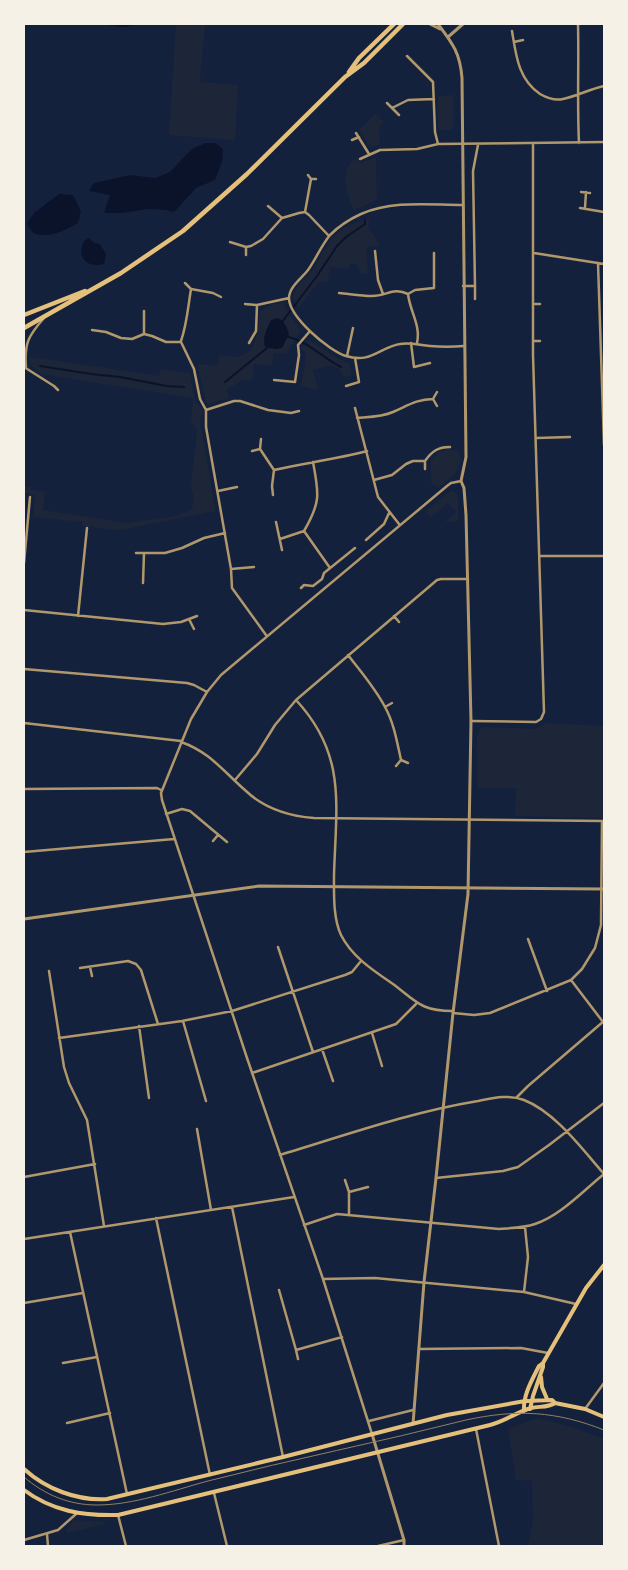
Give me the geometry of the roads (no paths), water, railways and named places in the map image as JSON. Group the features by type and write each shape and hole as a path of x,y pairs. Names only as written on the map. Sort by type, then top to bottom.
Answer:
{"highway":[{"path":"345,78 359,58 394,24"},
{"path":"24,328 105,283 164,245 204,213 403,24"},
{"path":"24,315 105,283"}],"main road":[{"path":"524,1411 524,1401 539,1366 543,1363 576,1304 593,1278 604,1266"},
{"path":"530,1409 543,1363"},
{"path":"540,1375 547,1399"},
{"path":"24,1469 46,1485 72,1495 86,1499 107,1499 447,1415 524,1401 552,1400 555,1403 585,1409 604,1417"},
{"path":"24,1490 49,1505 76,1514 118,1515 476,1429 499,1423 530,1409 551,1406 555,1403"}],"street":[{"path":"430,24 443,31"},
{"path":"413,1424 424,1282 453,1012 463,945 468,887 470,819 471,721 468,579 465,496 461,481 466,457 461,70 456,48 438,24"},
{"path":"448,37 463,24"},
{"path":"578,24 579,86 577,95 579,142"},
{"path":"512,31 521,72 537,92 558,100 604,86"},
{"path":"514,42 523,40"},
{"path":"407,56 433,82 435,132 438,144"},
{"path":"392,108 408,100 434,99"},
{"path":"387,103 398,115"},
{"path":"356,133 370,154"},
{"path":"352,140 359,137"},
{"path":"360,159 380,150 417,149 438,144 604,142"},
{"path":"471,721 532,723 543,717 533,341 533,143"},
{"path":"475,299 473,171 478,144"},
{"path":"305,212 311,179 308,175"},
{"path":"311,179 316,179"},
{"path":"582,192 588,193 585,208"},
{"path":"463,204 384,207 345,222 329,236 308,271 291,291 289,298 294,313 310,331 330,347 347,356 355,358 372,356 396,344 411,343 445,347 464,346"},
{"path":"268,206 282,218"},
{"path":"580,208 604,212"},
{"path":"305,212 329,236"},
{"path":"230,242 246,248 263,239 282,218 305,212"},
{"path":"246,248 246,255"},
{"path":"375,251 378,280 382,294"},
{"path":"408,294 415,290 434,288 434,253"},
{"path":"534,253 604,264"},
{"path":"598,263 604,446"},
{"path":"185,283 192,289 213,293 221,297"},
{"path":"463,286 474,286"},
{"path":"192,289 186,326 181,342 194,369 200,399 206,410 206,427 231,569 232,588 266,635"},
{"path":"339,293 375,296 395,290 408,294"},
{"path":"408,294 419,330 417,344"},
{"path":"245,304 257,305 289,298"},
{"path":"534,304 540,304"},
{"path":"249,343 256,331 257,305"},
{"path":"144,311 144,334"},
{"path":"47,314 28,338 24,367 58,390"},
{"path":"347,356 353,328"},
{"path":"92,330 106,332 126,339 137,338 144,334 166,342 181,342"},
{"path":"274,380 295,382 299,355 298,345 310,331"},
{"path":"533,341 540,340"},
{"path":"411,343 414,367 430,363"},
{"path":"346,386 360,382 355,358"},
{"path":"437,392 434,399 437,406"},
{"path":"358,418 382,416 413,402 434,399"},
{"path":"206,410 234,401 240,401 268,410 292,413 299,411"},
{"path":"356,408 378,497 399,525"},
{"path":"536,438 570,436"},
{"path":"261,439 260,449 274,470 273,495"},
{"path":"425,469 425,461 429,454 436,449 450,447"},
{"path":"252,451 260,449"},
{"path":"274,470 367,451"},
{"path":"374,480 392,476 406,464 413,461 425,461"},
{"path":"280,539 304,531 313,514 318,497 313,462"},
{"path":"404,1546 404,1540 369,1421 342,1336 252,1073 161,797 162,790 191,719 207,692 221,675 266,635 446,486 451,482 461,481"},
{"path":"218,491 238,487"},
{"path":"24,563 30,497"},
{"path":"366,540 384,524 389,513"},
{"path":"276,522 282,550"},
{"path":"78,616 87,528"},
{"path":"304,531 330,568"},
{"path":"136,553 173,551 204,538 225,533"},
{"path":"301,588 304,585 315,585 330,568 355,548"},
{"path":"143,583 144,553"},
{"path":"540,556 604,556"},
{"path":"231,569 254,567"},
{"path":"235,780 257,754 274,725 296,700 348,655 437,580 441,578 468,579"},
{"path":"24,610 162,624 175,623 197,616"},
{"path":"394,616 399,622"},
{"path":"189,619 194,629"},
{"path":"348,655 385,707 394,729 401,760"},
{"path":"24,668 187,683 194,684 207,692"},
{"path":"24,723 177,739 196,748 207,756 251,796 265,805 282,812 305,817 335,817 603,821 601,925 595,948 582,969 571,980 547,991 490,1013 474,1015 434,1010 416,1004 362,961 348,947 341,934 337,920 334,886 335,817 335,780 331,759 319,729 296,700"},
{"path":"385,707 392,703"},
{"path":"401,760 408,763"},
{"path":"396,766 401,760"},
{"path":"24,789 157,788 162,790"},
{"path":"166,814 179,809 186,809 227,842"},
{"path":"213,841 218,835"},
{"path":"24,852 175,839"},
{"path":"24,919 259,886 603,889"},
{"path":"528,939 547,991"},
{"path":"278,947 312,1052"},
{"path":"80,968 128,961 136,964 141,970 158,1024"},
{"path":"59,1038 182,1021 232,1011 345,975 352,972 362,961"},
{"path":"90,967 92,976"},
{"path":"49,971 59,1038 68,1079 87,1120 104,1226"},
{"path":"517,1097 604,1022 571,980"},
{"path":"252,1073 396,1024 416,1004"},
{"path":"182,1021 206,1101"},
{"path":"138,1026 150,1098"},
{"path":"372,1033 382,1066"},
{"path":"322,1049 333,1081"},
{"path":"280,1155 443,1107 517,1097 536,1106 567,1132 604,1174 554,1215 525,1227 500,1229 349,1215 332,1215 304,1225"},
{"path":"436,1178 503,1171 518,1167 604,1103"},
{"path":"197,1129 211,1210"},
{"path":"24,1176 95,1164"},
{"path":"345,1180 349,1192 349,1215"},
{"path":"349,1192 368,1187"},
{"path":"24,1239 294,1196"},
{"path":"232,1207 283,1457"},
{"path":"156,1218 210,1475"},
{"path":"524,1292 528,1257 525,1227"},
{"path":"70,1232 128,1495"},
{"path":"323,1279 376,1278 424,1282 524,1292 576,1304"},
{"path":"279,1290 298,1359"},
{"path":"24,1303 83,1293"},
{"path":"296,1350 342,1336"},
{"path":"419,1349 522,1348 548,1354"},
{"path":"63,1363 97,1357"},
{"path":"585,1409 604,1383"},
{"path":"369,1421 413,1410"},
{"path":"67,1422 110,1413"},
{"path":"476,1429 499,1546"},
{"path":"214,1493 227,1546"},
{"path":"24,1540 62,1529 76,1514"},
{"path":"118,1515 126,1546"},
{"path":"47,1534 48,1546"},
{"path":"378,1546 404,1540"}],"waterway":[{"path":"107,24 123,26 136,24"},
{"path":"282,322 337,246 346,237 365,224 365,220"},
{"path":"288,337 301,342 341,367"},
{"path":"225,382 267,348"},
{"path":"40,366 184,387"}],"tram line":[{"path":"24,1477 40,1489 67,1501 87,1505 125,1503 240,1473 485,1416 519,1413 536,1414 569,1419 604,1430"}]}
